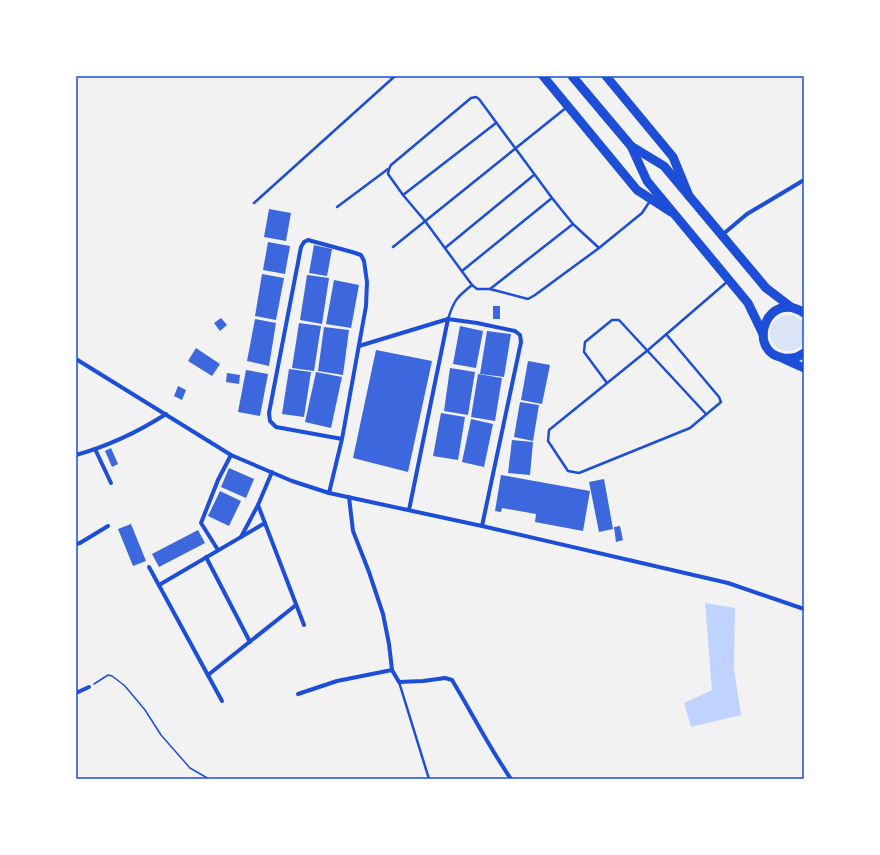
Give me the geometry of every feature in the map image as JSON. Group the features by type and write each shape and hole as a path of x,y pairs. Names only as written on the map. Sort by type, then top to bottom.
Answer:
{"main road":[{"path":"543,76 637,190 671,212"},
{"path":"572,76 630,146 647,181 671,212 748,303 771,352 804,368"},
{"path":"606,76 673,158 689,196"},
{"path":"630,146 664,166 766,288 777,298 804,313"},
{"path":"763,334 765,322 773,312 778,309 791,307"},
{"path":"781,358 796,357 804,353"}],"street":[{"path":"722,235 747,214 804,181"},
{"path":"329,493 342,439 366,306 366,282 364,261 360,255 308,240 304,242 301,248 269,413 270,421 276,427 342,439"},
{"path":"358,346 448,319 515,331 520,335 521,342 482,526"},
{"path":"409,510 448,319"},
{"path":"76,359 231,455 329,493 482,526 728,583 804,609"},
{"path":"76,455 95,449 146,428 166,414"},
{"path":"95,449 111,483"},
{"path":"218,550 201,523 218,480 231,455"},
{"path":"241,537 258,505 272,472"},
{"path":"349,497 353,530 383,614 392,670 399,682 445,678 452,680 472,712 494,754 511,779"},
{"path":"258,505 304,624"},
{"path":"159,584 265,523"},
{"path":"76,544 108,526"},
{"path":"206,558 250,642"},
{"path":"149,567 222,701"},
{"path":"208,675 296,604"},
{"path":"298,694 337,681 392,670"},
{"path":"76,693 89,687"}],"lane":[{"path":"254,203 395,76"},
{"path":"337,207 389,169 391,165 471,98 476,98 479,99 534,175 573,224 599,248"},
{"path":"393,247 567,106"},
{"path":"403,195 496,123"},
{"path":"389,169 388,174 403,195 425,221 472,285 477,288 490,289 528,299 599,248 642,213 651,199"},
{"path":"445,248 534,175"},
{"path":"462,271 552,198"},
{"path":"490,289 573,224"},
{"path":"666,334 721,400 720,402 690,428 578,473 568,471 548,441 549,430 648,350 666,334 729,280"},
{"path":"448,319 453,304 458,296 472,285"},
{"path":"606,383 584,352 584,342 612,320 618,320 648,350 706,414"},
{"path":"399,682 429,779"}],"path":[{"path":"89,687 108,675 112,676 125,686 146,710 161,735 190,768 209,779"}],"shaded area":[{"path":"792,315 801,320 805,326 805,340 801,346 792,351 784,351 775,346 771,340 770,329 775,320 781,316"}],"water":[{"path":"705,603 735,608 734,669 741,715 691,727 684,703 712,690"}],"building":[{"path":"269,209 291,213 286,241 264,237"},
{"path":"268,242 290,246 285,274 263,270"},
{"path":"314,245 332,249 327,276 309,273"},
{"path":"262,274 284,278 276,320 255,316"},
{"path":"307,275 329,278 322,324 300,320"},
{"path":"334,280 359,285 351,328 326,324"},
{"path":"493,306 500,306 500,319 493,319"},
{"path":"221,318 227,325 220,331 214,323"},
{"path":"255,319 276,323 269,366 247,361"},
{"path":"299,323 321,326 314,371 292,368"},
{"path":"460,326 483,331 476,368 453,364"},
{"path":"324,327 349,330 343,375 318,371"},
{"path":"487,331 511,334 504,377 480,374"},
{"path":"196,348 220,364 212,376 188,361"},
{"path":"376,350 432,361 408,472 353,458"},
{"path":"528,361 550,365 542,404 521,400"},
{"path":"450,368 475,372 468,415 444,411"},
{"path":"289,369 311,372 304,417 282,414"},
{"path":"246,370 268,374 260,416 238,412"},
{"path":"316,372 342,377 331,428 305,422"},
{"path":"227,373 240,375 239,384 226,382"},
{"path":"478,374 502,378 495,421 471,417"},
{"path":"178,386 186,390 182,400 174,396"},
{"path":"520,402 539,405 533,441 514,437"},
{"path":"441,413 465,417 458,460 433,456"},
{"path":"471,419 493,424 484,467 462,462"},
{"path":"512,440 533,442 530,475 508,473"},
{"path":"111,448 118,464 112,467 105,451"},
{"path":"229,468 254,479 246,498 221,487"},
{"path":"501,475 590,491 583,531 535,522 536,514 502,508 501,512 495,511"},
{"path":"604,479 613,529 599,532 589,482"},
{"path":"220,491 241,501 229,526 208,516"},
{"path":"131,524 146,561 133,566 118,529"},
{"path":"620,526 623,540 616,542 614,527"},
{"path":"198,530 205,543 159,567 152,554"}]}
